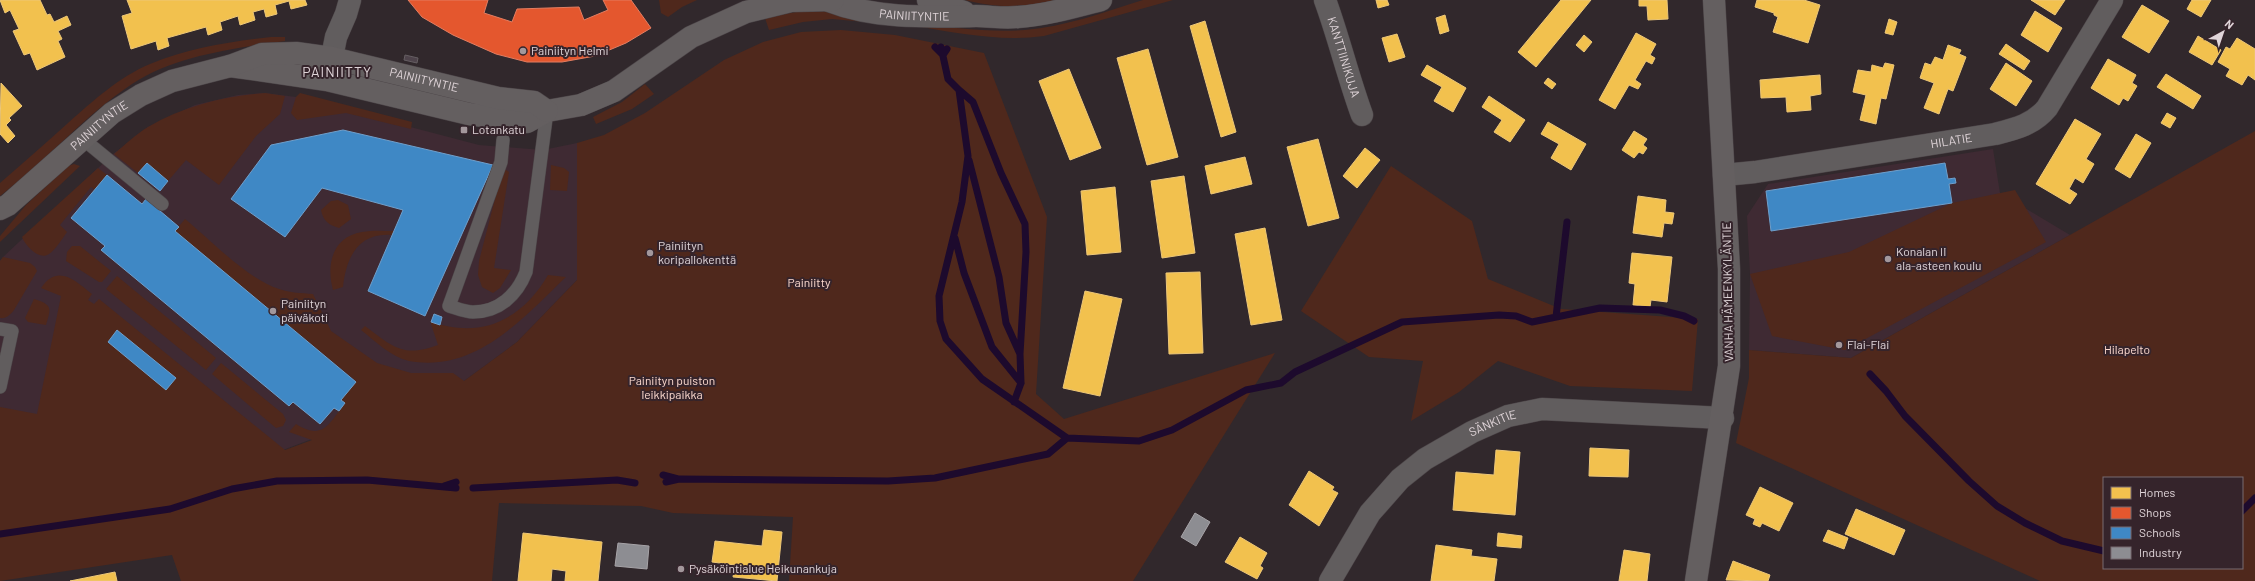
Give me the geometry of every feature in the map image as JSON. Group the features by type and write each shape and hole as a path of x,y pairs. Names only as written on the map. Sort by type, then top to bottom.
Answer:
{"street":[{"path":"327,80 336,37 346,14 350,0"},
{"name":"PAINIITYNTIE","path":"230,66 327,80 470,114 517,122 526,122 547,111 581,105 614,91 691,37 746,12 791,1 831,0 849,9 933,18 977,16 1018,18 1071,8 1101,0"},
{"name":"PAINIITYNTIE","path":"928,0 977,16"},
{"name":"KANTTIINIKUJA","path":"1325,0 1336,29 1346,70 1362,115"},
{"name":"VANHA HÄMEENKYLÄNTIE","path":"1696,581 1723,418 1729,366 1729,269 1714,0"},
{"name":"HILATIE","path":"1724,175 1755,172 1995,134 2022,127 2038,118 2047,108 2112,0"},
{"name":"PAINIITYNTIE","path":"3,211 112,113 141,95 172,81 230,66 262,54 296,53 332,58 498,98 534,102 547,111"},
{"name":"SÄNKITIE","path":"1330,581 1370,513 1400,479 1425,459 1472,432 1508,416 1542,409 1723,418"}],"lane":[{"path":"503,140 501,162 449,306 472,312 493,309 504,303 520,286 526,272 547,111"},
{"path":"83,139 162,204"},
{"path":"0,328 12,331 0,386"}],"shaded area":[{"name":"Painiityn päiväkoti","path":"265,93 296,97 479,145 543,150 577,143 577,280 517,342 464,381 254,461 0,504 0,261 112,155 148,127 195,105 238,95"},
{"name":"Konalan II ala-asteen koulu","path":"1993,149 2000,193 2070,235 1851,358 1749,350 1750,274 1747,216 1768,184"}],"green space":[{"path":"659,0 697,0 682,7 668,17 661,13"},
{"path":"965,0 1058,0 1034,4 1001,6"},
{"path":"1143,0 1173,0 1044,36 1028,38 979,36 915,26 916,24 998,31 1025,30 1055,26"},
{"path":"806,10 833,10 888,24 832,19 803,22 769,30 765,18"},
{"name":"Painiitty","path":"841,30 895,35 984,53 1047,217 1036,394 1064,419 1275,353 1133,581 789,581 793,517 673,513 641,506 499,503 492,581 181,581 172,555 0,581 0,407 37,414 61,296 41,288 53,277 59,275 66,276 79,283 92,294 88,300 94,304 99,299 285,450 312,440 289,432 296,424 313,431 325,428 345,403 341,400 356,381 175,231 185,219 254,277 283,290 296,293 313,294 331,331 377,363 411,373 453,373 464,381 517,342 577,280 577,143 604,135 645,113 724,60 763,42 801,32"},
{"path":"271,37 285,37 285,41 226,50 186,60 149,74 132,84 98,110 0,196 0,183 97,98 139,69 165,58 194,50"},
{"path":"645,84 654,94 632,109 596,124 593,117 622,102"},
{"path":"265,93 285,96 280,114 256,136 219,185 186,160 168,181 147,163 138,173 114,154 144,130 176,113 205,103 250,94"},
{"path":"300,93 412,122 411,129 346,113 297,120 291,113 296,97"},
{"name":"Hilapelto","path":"2255,131 2255,581 2040,581 1736,443 1749,378 1749,350 1851,358"},
{"path":"74,164 80,166 0,242 0,236 26,205 68,166"},
{"path":"551,165 564,168 569,172 567,191 550,190"},
{"path":"1391,166 1472,221 1488,279 1561,309 1698,319 1692,391 1570,386 1498,361 1459,392 1411,421 1423,361 1369,357 1301,311"},
{"path":"98,168 107,175 95,190 91,187 60,225 67,232 52,252 45,256 37,254 26,244 22,237"},
{"path":"503,168 509,172 494,268 511,270 500,288 493,293 482,287 478,275 479,261"},
{"path":"2015,190 2046,242 1845,350 1772,336 1750,274 1849,252 1952,203"},
{"path":"338,200 348,205 351,219 339,228 327,222 323,217 321,210 331,201"},
{"path":"394,231 392,235 380,235 362,242 351,257 347,266 343,287 333,290 330,271 331,262 338,246 344,240 352,235 362,232"},
{"path":"72,246 80,246 111,271 102,282 99,282 66,261 67,252"},
{"path":"3,257 30,263 37,271 11,314 4,318 0,318 0,261"},
{"path":"548,275 566,277 515,325 477,351 456,359 433,363 402,359 378,344 361,330 365,326 383,340 399,348 407,350 426,349 438,345 430,321 448,326 466,328 482,327 498,322 526,304 538,291"},
{"path":"117,276 216,358 206,370 106,289"},
{"path":"34,299 45,303 49,308 49,315 46,325 28,322 25,318"},
{"path":"221,363 283,414 286,420 283,426 276,428 212,374"}],"building: Homes":[{"path":"0,0 40,0 47,15 50,14 54,22 67,16 71,25 58,31 62,39 58,41 65,57 37,70 30,53 24,55 13,31 19,29 10,10 5,13"},
{"path":"127,0 305,0 307,5 291,9 289,1 275,5 277,14 266,17 264,9 253,12 255,20 240,25 238,16 220,22 222,30 208,35 206,27 167,38 169,46 158,50 156,41 131,49 122,16 132,13"},
{"path":"1376,0 1387,0 1389,5 1378,8"},
{"path":"1561,0 1591,0 1536,67 1518,52"},
{"path":"1639,0 1667,0 1668,19 1648,20 1647,6 1639,6"},
{"path":"1757,0 1804,0 1820,5 1808,43 1773,32 1778,17 1774,15 1774,13 1755,7"},
{"path":"2031,0 2065,0 2055,15"},
{"path":"2192,0 2211,0 2201,17 2187,9"},
{"path":"2142,5 2169,21 2149,53 2122,37"},
{"path":"2035,11 2062,28 2048,52 2021,35"},
{"path":"1445,15 1449,31 1440,34 1436,18"},
{"path":"1889,19 1897,22 1893,35 1885,33"},
{"path":"1205,21 1236,132 1221,137 1190,26"},
{"path":"1636,33 1656,44 1650,55 1655,58 1652,64 1646,61 1635,80 1641,84 1638,89 1629,85 1615,109 1599,100"},
{"path":"1397,34 1405,57 1389,62 1382,38"},
{"path":"1584,35 1592,42 1584,52 1576,45"},
{"path":"2198,36 2221,50 2212,65 2189,52"},
{"path":"2237,38 2255,49 2255,80 2248,75 2242,85 2226,76 2230,69 2218,62 2226,47 2230,49"},
{"path":"2006,44 2030,61 2024,70 1999,54"},
{"path":"1948,45 1961,50 1959,54 1966,57 1953,91 1948,89 1939,114 1924,108 1934,83 1920,78 1925,63 1931,65 1935,57 1943,60"},
{"path":"1148,49 1178,157 1147,165 1117,58"},
{"path":"2108,59 2136,75 2132,83 2137,86 2128,101 2123,98 2119,105 2091,88"},
{"path":"1885,63 1894,65 1886,99 1881,98 1876,124 1860,120 1866,95 1853,92 1858,70 1871,72 1872,65 1883,68"},
{"path":"2006,63 2032,81 2016,106 1990,89"},
{"path":"1427,65 1466,88 1453,112 1434,101 1442,87 1421,75"},
{"path":"1069,69 1101,148 1070,160 1039,81"},
{"path":"2166,74 2201,96 2193,109 2157,87"},
{"path":"1820,75 1821,94 1810,96 1811,110 1787,112 1786,97 1761,98 1760,80"},
{"path":"1548,78 1556,84 1552,89 1544,83"},
{"path":"1,83 22,106 9,118 11,120 6,125 15,136 8,143 0,134"},
{"path":"1489,96 1525,120 1510,142 1494,132 1502,120 1482,107"},
{"path":"2167,113 2176,118 2170,128 2161,123"},
{"path":"2075,119 2101,134 2086,159 2094,164 2083,183 2075,178 2069,189 2077,194 2070,204 2036,184"},
{"path":"1548,122 1586,144 1571,170 1551,158 1559,144 1541,134"},
{"path":"1634,131 1647,139 1643,145 1647,148 1643,154 1639,152 1634,158 1622,150"},
{"path":"2136,134 2151,143 2130,178 2115,169"},
{"path":"1318,139 1339,218 1308,226 1287,147"},
{"path":"1365,148 1380,160 1357,188 1343,176"},
{"path":"1245,157 1252,184 1211,194 1205,166"},
{"path":"1184,176 1195,253 1162,258 1151,181"},
{"path":"1115,187 1121,252 1087,255 1081,191"},
{"path":"1638,196 1666,200 1665,212 1674,213 1672,224 1664,223 1662,237 1633,233"},
{"path":"1265,228 1282,320 1251,325 1235,234"},
{"path":"1632,253 1672,257 1667,302 1651,300 1650,307 1633,305 1635,284 1629,283"},
{"path":"1200,272 1203,353 1169,354 1166,273"},
{"path":"1085,291 1122,299 1100,396 1063,388"},
{"path":"1590,448 1629,450 1628,477 1589,476"},
{"path":"1496,450 1520,452 1515,515 1453,510 1456,472 1494,475"},
{"path":"1309,471 1334,487 1332,490 1338,493 1319,526 1289,505"},
{"path":"1760,487 1793,503 1779,531 1762,523 1760,527 1753,524 1755,519 1746,515"},
{"path":"1856,509 1905,530 1894,555 1845,534"},
{"path":"764,530 782,532 777,581 733,577 735,565 712,562 715,541 762,546"},
{"path":"1828,530 1848,538 1844,549 1823,541"},
{"path":"523,533 602,542 598,581 565,581 566,571 552,569 551,581 518,581"},
{"path":"1498,533 1522,536 1521,548 1497,546"},
{"path":"1240,537 1267,553 1260,566 1263,568 1257,579 1225,562"},
{"path":"1436,545 1472,550 1471,556 1497,559 1494,581 1431,581"},
{"path":"1624,550 1650,554 1647,581 1619,581"},
{"path":"1733,561 1770,575 1768,581 1726,580"},
{"path":"115,572 117,581 70,581"}],"building: Shops":[{"path":"408,0 488,0 484,13 512,22 517,9 579,7 584,20 608,10 603,0 631,0 651,28 626,43 595,56 562,62 527,62 496,54 453,35 422,17"}],"building: Schools":[{"path":"343,130 493,165 425,316 368,291 403,210 322,188 285,237 231,199 271,145"},
{"path":"147,163 168,181 160,191 138,173"},
{"path":"1945,163 1948,179 1955,178 1956,183 1949,184 1952,203 1771,231 1766,191"},
{"path":"107,175 142,204 146,199 179,227 175,231 356,382 341,400 345,403 339,411 334,408 320,424 293,402 289,406 101,250 105,246 71,218"},
{"path":"434,314 442,317 440,325 431,322"},
{"path":"117,330 176,378 166,390 108,342"}],"building: Industry":[{"path":"1195,513 1210,522 1196,546 1181,537"},
{"path":"618,543 649,546 647,569 615,566"}],"building: Other":[{"path":"405,55 418,58 417,63 404,60"}],"waterway":[{"path":"935,47 943,55 947,49"},
{"path":"941,47 948,79 959,90 968,156 962,202 939,296 940,321 946,339 982,379 1067,438 1139,441 1172,430 1246,390 1281,383 1295,372 1402,322 1499,315 1516,316 1532,322 1600,308 1660,310 1684,316 1694,321"},
{"path":"959,90 973,102 1001,173 1025,224 1026,252 1020,354"},
{"path":"969,160 999,277 1006,323 1020,354 1021,383 1014,402"},
{"path":"1556,317 1567,222"},
{"path":"955,238 964,273 992,347 1021,383"},
{"path":"1870,374 1886,391 1905,416 1969,481 1997,506 2025,523 2062,541 2103,551"},
{"path":"666,482 679,479 888,481 935,478 1048,454 1067,438"},
{"path":"663,475 678,479"},
{"path":"0,534 170,509 232,489 277,481 367,480 456,488"},
{"path":"473,488 617,480 635,483"},
{"path":"444,486 456,482"},
{"path":"2243,510 2255,498"}],"place":[{"name":"Painiityn Helmi","path":"523,51"},
{"name":"Lotankatu","path":"464,130"},
{"name":"Painiityn koripallokenttä","path":"650,253"},
{"name":"Konalan II ala-asteen koulu","path":"1888,259"},
{"name":"Painiityn päiväkoti","path":"273,311"},
{"name":"Flai-Flai","path":"1839,345"},
{"name":"Pysäköintialue Heikunankuja","path":"681,569"}],"district":[{"name":"PAINIITTY","path":"337,72"}],"park label":[{"name":"Painiityn puiston leikkipaikka","path":"672,388"}]}
